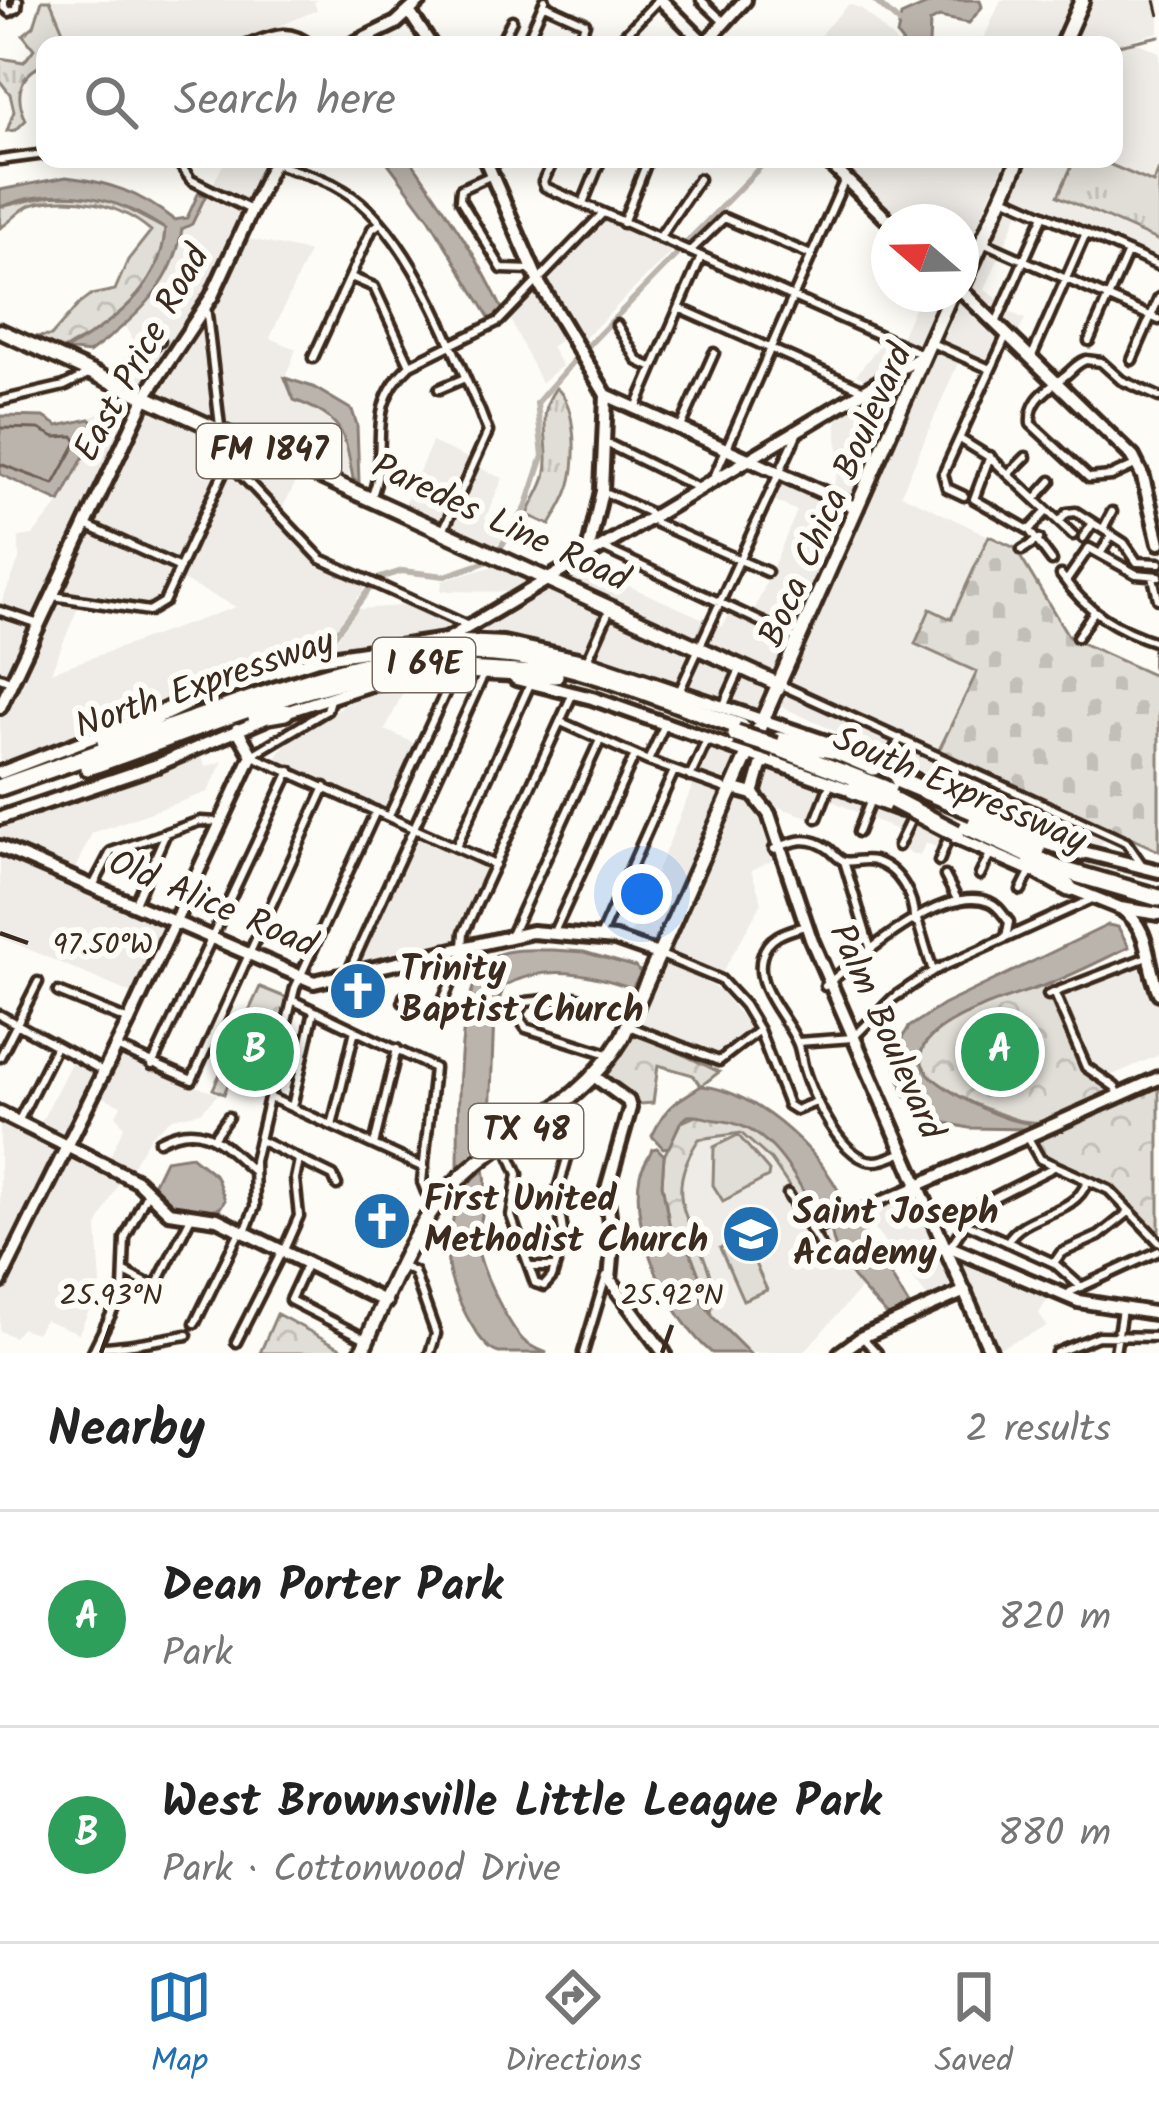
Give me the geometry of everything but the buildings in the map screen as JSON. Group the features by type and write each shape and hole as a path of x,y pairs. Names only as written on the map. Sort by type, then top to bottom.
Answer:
{"highway":[{"path":"414,644 523,651 618,684"},
{"name":"North Expressway","path":"0,787 326,673 390,658 495,654 555,664 778,748"},
{"name":"North Expressway","path":"0,798 327,685 419,665 473,663 555,675 736,730"},
{"path":"392,680 432,670 485,668 555,675"},
{"path":"27,778 188,701"},
{"path":"115,758 285,712"},
{"path":"778,748 836,751 1047,843 1081,852"},
{"path":"778,748 893,800 953,834 1028,865 1068,894"},
{"name":"South Expressway","path":"778,748 864,771 1030,851 1156,896"},
{"path":"869,759 1030,851"},
{"path":"853,790 1030,851"}],"main road":[{"path":"1070,36 1086,0"},
{"name":"Boca Chica Boulevard","path":"979,234 1011,168"},
{"name":"Boca Chica Boulevard","path":"979,248 1012,168"},
{"name":"Boca Chica Boulevard","path":"782,685 842,557 916,359 945,312"},
{"name":"Boca Chica Boulevard","path":"364,1346 439,1202 468,1171 558,1110 612,1055 772,715 798,639 950,312"},
{"name":"Paredes Line Road","path":"0,331 782,685"}],"street":[{"path":"4,0 10,12 19,0"},
{"path":"380,36 412,16 424,0"},
{"path":"626,34 659,0 697,36"},
{"path":"701,0 725,23"},
{"path":"714,36 745,0"},
{"path":"529,36 544,2 585,23 581,36"},
{"path":"370,36 412,16"},
{"path":"412,16 425,36"},
{"path":"504,36 512,20"},
{"path":"272,36 283,32 300,36"},
{"path":"0,160 36,155"},
{"path":"182,168 190,180 252,210"},
{"name":"East Price Road","path":"0,707 6,680 39,624 147,395 206,306 271,168"},
{"path":"296,168 345,190 406,258 488,432 443,531"},
{"path":"487,168 461,189 460,199 502,269 532,270"},
{"path":"494,168 538,284 606,395 602,491 587,556"},
{"path":"550,168 543,184 793,297 916,359"},
{"path":"583,203 597,168"},
{"path":"622,223 645,168"},
{"path":"834,168 872,204"},
{"path":"712,481 845,178"},
{"path":"659,238 699,179"},
{"path":"1002,196 1159,266"},
{"path":"371,498 379,480 378,420 398,375 410,364 499,321 604,213"},
{"path":"996,323 1044,215"},
{"path":"690,251 724,218 812,255"},
{"path":"313,358 372,229 379,224"},
{"path":"1031,358 1086,233"},
{"path":"982,242 1155,318"},
{"path":"1089,341 1128,252"},
{"path":"636,408 701,257"},
{"path":"351,277 374,287 410,364"},
{"path":"1132,360 1155,318 1159,298"},
{"path":"52,596 154,610 164,602 225,469 206,306"},
{"path":"680,308 866,390"},
{"path":"979,309 1137,464 1159,543"},
{"path":"617,325 638,361 653,368"},
{"path":"964,496 943,483 1007,334"},
{"path":"111,379 160,341"},
{"path":"936,345 990,369"},
{"path":"681,427 714,352"},
{"path":"446,640 916,359"},
{"path":"1137,464 1111,476 1089,478 1031,424 1030,416 1037,398 1051,383 1077,363 1091,359 1121,380 1159,397"},
{"path":"0,401 64,386 93,371"},
{"path":"440,389 465,378"},
{"path":"606,395 860,507"},
{"path":"679,692 798,431"},
{"path":"960,439 990,456 1073,535"},
{"path":"606,443 700,489"},
{"path":"990,456 974,499 1029,530 1052,561"},
{"path":"1009,474 1026,457"},
{"path":"225,462 321,559 503,643"},
{"path":"1035,499 1052,481"},
{"path":"602,491 648,512 656,523 767,572"},
{"path":"1029,530 1047,511"},
{"path":"1059,522 1072,511 1127,546 1142,564 1159,563"},
{"path":"1103,529 1112,512"},
{"path":"1083,538 1093,523"},
{"path":"86,525 180,568"},
{"path":"1102,551 1112,535"},
{"path":"1022,550 1039,539"},
{"path":"1120,558 1127,546"},
{"path":"601,548 798,639"},
{"path":"1158,598 1156,576 1126,569 1089,548 1064,578 1093,614 1159,645 1159,667"},
{"path":"1126,569 1133,557"},
{"path":"587,661 610,608"},
{"path":"0,611 39,624"},
{"path":"1077,638 1093,614"},
{"path":"0,773 317,658 446,640 503,643 587,661 723,707 736,730 766,720 778,748"},
{"path":"723,707 741,666"},
{"path":"389,817 454,675"},
{"name":"North Expressway","path":"0,818 157,765 331,695 392,680 454,675 531,682 708,738 736,730 751,753"},
{"path":"347,976 483,676"},
{"path":"455,847 531,682"},
{"name":"Paredes Line Road","path":"782,685 1126,842 1135,859 1154,870"},
{"path":"408,1002 442,1019 441,1005 464,947 464,932 574,692"},
{"path":"0,1282 252,755 327,710 331,695"},
{"path":"560,722 691,778 756,797"},
{"path":"648,761 665,723"},
{"path":"237,729 252,755 495,865"},
{"path":"691,778 708,738"},
{"path":"886,766 900,738"},
{"path":"511,935 600,740"},
{"path":"778,748 869,759 1081,852 1154,870"},
{"path":"778,748 761,766 756,797 782,846 818,841 844,861 870,947"},
{"name":"South Expressway","path":"751,753 778,748 832,780 1031,870 1068,894 1159,914"},
{"path":"554,932 635,755"},
{"path":"152,1065 290,771"},
{"path":"599,937 674,771"},
{"path":"817,818 832,780"},
{"path":"116,1047 191,1082 325,788"},
{"name":"Palm Boulevard","path":"756,797 782,846 803,926 850,1039 989,1353"},
{"path":"858,832 872,798"},
{"path":"195,1323 255,1207 253,1171 292,1000 376,811"},
{"path":"898,846 912,817"},
{"path":"93,886 111,852 204,820 221,823"},
{"path":"134,905 166,832"},
{"path":"939,861 953,834"},
{"name":"Old Alice Road","path":"0,847 317,983 511,935 554,932 599,937 661,955 721,980 759,1030 788,1106 796,1110 816,1102"},
{"path":"1117,862 1126,858 1130,848"},
{"path":"980,875 991,852"},
{"path":"844,861 872,860 888,866 900,878 933,971"},
{"path":"1022,890 1031,870"},
{"path":"945,876 958,901"},
{"path":"798,1042 850,1039 893,998 933,971 1094,899"},
{"path":"827,984 870,947 958,901 989,902 1024,929"},
{"path":"914,908 930,914"},
{"path":"1120,908 1141,926 1157,988"},
{"path":"1006,938 1010,922"},
{"path":"803,926 768,944 760,967 780,1015 798,1042 816,1102 856,1156 874,1161 902,1153"},
{"path":"1157,988 1153,964 1159,942"},
{"path":"1120,1096 1113,1085 1086,1067 1052,994 1147,957"},
{"path":"0,1057 38,982"},
{"path":"58,992 128,1021"},
{"path":"612,1055 526,1028 520,1019 522,1006 574,997 719,1061 759,1030"},
{"path":"292,1000 429,1063 436,1075 424,1189 439,1202"},
{"path":"292,1107 314,1010"},
{"path":"0,1015 102,1071"},
{"path":"332,1126 355,1029"},
{"path":"18,1121 55,1048"},
{"path":"374,1145 397,1048"},
{"path":"583,1353 609,1272 613,1246 606,1192 630,1108 628,1101 595,1076"},
{"path":"812,1231 1159,1078"},
{"path":"269,1097 424,1168"},
{"path":"505,1144 518,1174 511,1216 535,1283 544,1286 565,1231 557,1193 572,1141 558,1110"},
{"path":"0,1113 137,1180 164,1210 211,1217 386,1302"},
{"path":"213,1138 228,1117"},
{"path":"159,1141 186,1131 213,1138 232,1149 253,1171"},
{"path":"1028,1136 1034,1154 1109,1190 1159,1242"},
{"path":"259,1140 332,1176 337,1185"},
{"path":"236,1342 299,1216 298,1160"},
{"path":"1055,1166 976,1206 968,1224 946,1248 1068,1297 1159,1314"},
{"path":"1007,1242 1022,1226 1075,1201 1088,1180"},
{"path":"148,1191 126,1236 121,1294 94,1349 187,1335"},
{"path":"788,1194 827,1256"},
{"path":"1054,1263 1061,1253 1099,1236 1130,1211"},
{"path":"124,1272 148,1283 158,1282 191,1217"},
{"path":"968,1224 1054,1263 1081,1287"},
{"path":"1068,1297 1159,1251"},
{"path":"307,1263 290,1300 364,1346"},
{"path":"403,1267 414,1272 436,1334 430,1353"},
{"path":"530,1267 554,1267"},
{"path":"609,1272 615,1292 664,1353"},
{"path":"840,1353 862,1336 963,1292"},
{"path":"1115,1353 1122,1309"},
{"path":"862,1336 877,1353"},
{"path":"1056,1353 1090,1338 1159,1337"}],"shaded area":[{"path":"51,0 318,0 314,2 317,10 256,36 65,36"},
{"path":"1001,0 1077,0 1061,36 985,36"},
{"path":"1093,0 1159,0 1159,32 1131,40 1159,52 1159,175 1155,184 1117,168 1123,168 1123,36 1077,36"},
{"path":"849,4 862,9 890,36 821,36"},
{"path":"221,168 267,168 236,236 309,252 270,338 296,349 285,378 289,391 294,400 334,420 352,459 347,480 307,462 280,512 322,556 372,578 318,653 202,691 0,769 0,719 17,685 0,676 0,606 19,560 19,537 33,535 60,502 95,424 90,419 99,413 137,349 125,325 163,287 182,229 192,224","holes":["182,580 236,607 51,672 79,605 154,614 164,611"]},
{"path":"842,168 1002,168 979,220 979,204 879,204"},
{"path":"1019,168 1071,168 1059,196 1159,241 1159,267 1007,195"},
{"path":"1004,200 1021,207 985,289 1003,303 1001,308 1025,319 1015,339 979,303 979,257"},
{"path":"603,217 674,249 579,344 542,283"},
{"path":"539,289 567,336 551,347 562,366 541,383 509,317"},
{"path":"912,312 941,312 925,350 871,382 856,375 883,341 897,347"},
{"path":"954,312 976,312 1007,338 994,367 962,354 901,494 989,536 951,619 916,645 977,672 939,752 789,684"},
{"path":"914,366 760,713 563,648 504,639 475,626 579,564 722,627 732,610 751,618 797,511 771,499 781,477 830,496 839,469 836,412"},
{"path":"432,442 472,460 443,524 404,506"},
{"path":"477,467 503,478 485,519 508,530 494,548 450,526"},
{"path":"496,560 542,580 521,592 441,591 442,581 491,567"},
{"path":"414,605 462,626 447,636 328,651 358,609"},
{"path":"408,682 385,730 417,744 387,810 275,761 286,742 375,686"},
{"path":"786,694 1105,838 1099,849 1068,838 780,706"},
{"path":"711,742 743,754 656,949 629,938"},
{"path":"199,751 205,767 223,761 208,792 92,833 70,879 172,924 137,996 0,937 0,822"},
{"path":"754,761 839,786 946,835 941,849 926,843 919,856 895,847 901,832 828,799 817,820 775,806 758,816 774,860 751,870 762,903 721,975 669,952"},
{"path":"415,833 491,868 459,943 353,968"},
{"path":"664,961 720,990 751,1029 717,1057 635,1026"},
{"path":"1141,963 1159,1005 1159,1055 1108,1077 1089,1064 1058,995"},
{"path":"118,1052 190,1087 218,1094 201,1112 172,1118 151,1135 128,1173 107,1163 124,1126 116,1115 121,1105 96,1094"},
{"path":"72,1061 96,1073 68,1133 39,1126"},
{"path":"0,1117 62,1147 0,1273"},
{"name":"Saint Joseph Academy","path":"729,1119 801,1185 862,1287 803,1353 749,1353 700,1300 664,1156 680,1123"},
{"path":"69,1151 122,1176 97,1227 101,1283 79,1333 45,1320 36,1333 21,1328 14,1337 0,1331 0,1292"},
{"path":"910,1192 955,1292 931,1302 863,1214"},
{"path":"950,1251 1051,1294 1039,1313 1047,1327 994,1350"}],"green space":[{"path":"42,0 50,0 65,36 36,36 36,68 21,86 26,120 16,130 7,131 14,111 0,81 0,58 24,62 34,49 23,35 34,26"},
{"path":"1071,168 1118,168 1153,183 1159,169 1159,241 1058,196"},
{"path":"53,195 102,196 165,229 159,261 134,300 97,331 64,350 36,343 34,337 51,336 91,295 115,290 128,260 151,231 110,208 63,200 31,205 0,228 0,207"},
{"path":"556,388 572,421 574,451 568,490 550,525 528,515 545,477 546,409"},
{"path":"989,536 1015,548 1069,637 1159,678 1159,851 939,750 977,672 915,644 930,609 951,619"},
{"path":"1051,984 1081,1064 1114,1089 1108,1097 1055,1119 1022,1121 959,1096 936,1081 922,1063 924,1047 959,1018"},
{"path":"260,987 292,1000 272,1086 234,1070 224,1094 213,1089"},
{"path":"631,1035 651,1039 719,1072 701,1086 693,1075 658,1065 653,1103 640,1104 603,1079"},
{"path":"1159,1081 1159,1238 1117,1193 1044,1158 1032,1138"},
{"path":"698,1115 735,1121 762,1136 784,1159 816,1214 804,1208 771,1160 741,1133 699,1139 685,1166 681,1188 683,1209 707,1266 711,1314 694,1288 679,1241 671,1234 662,1184 664,1156 680,1123"},
{"path":"738,1135 769,1171 768,1177 723,1201 713,1185 714,1147"},
{"path":"743,1237 767,1290 743,1300 720,1248"},
{"path":"277,1314 343,1349 345,1353 260,1353"}],"water":[{"path":"937,0 980,0 982,7 969,23 939,17 930,22 929,36 897,36 901,16"},
{"path":"392,168 416,168 472,252 503,311 490,319 429,218"},
{"path":"66,177 123,190 174,220 187,218 198,194 206,195 192,224 182,229 170,268 149,300 89,353 66,350 101,328 145,286 162,250 165,229 126,208 86,197 44,196 0,207 0,190"},
{"path":"285,378 313,387 352,410 359,482 353,479 339,429 323,413 294,400"},
{"path":"0,416 44,417 58,426 90,419 95,424 95,435 60,502 0,474"},
{"path":"1108,925 1118,927 1129,947 958,1018 936,1032 923,1048 923,1065 939,1083 969,1102 1029,1123 1028,1129 969,1128 942,1122 905,1095 894,1062 895,1049 909,1027 943,1005"},
{"path":"584,952 636,967 641,973 632,988 568,973 536,975 504,986 494,1015 489,1146 458,1166 461,1052 472,990 482,968 496,955"},
{"path":"701,1086 745,1100 789,1131 826,1171 847,1212 820,1220 779,1155 752,1131 735,1124 688,1116 669,1147 663,1148 652,1136 663,1117 672,1105"},
{"path":"652,1149 664,1155 662,1184 671,1234 687,1243 702,1283 694,1289 714,1318 749,1353 712,1353 681,1319 656,1272 638,1197 641,1172"},
{"path":"191,1156 216,1176 225,1200 220,1208 182,1208 167,1201 153,1185 165,1160"},
{"path":"484,1169 478,1244 482,1265 516,1331 528,1344 547,1353 491,1349 474,1329 453,1286 448,1256 454,1197"},
{"path":"856,1220 910,1307 890,1318 853,1277 834,1242 831,1229"}],"waterway":[{"path":"874,0 903,26"},
{"path":"1123,44 1159,36"},
{"path":"686,243 759,168"},
{"path":"583,351 679,252"},
{"path":"500,548 526,508 543,456 537,403 576,358"},
{"path":"377,579 402,571 445,576 489,561"},
{"path":"325,648 370,588"}],"railway":[{"path":"1155,0 1159,16"}],"place":[{"name":"Trinity Baptist Church","path":"358,991"},
{"name":"West Brownsville Little League Park","path":"255,1052"},
{"name":"Dean Porter Park","path":"1000,1052"},
{"name":"First United Methodist Church","path":"382,1221"},
{"name":"Saint Joseph Academy","path":"751,1234"}]}
